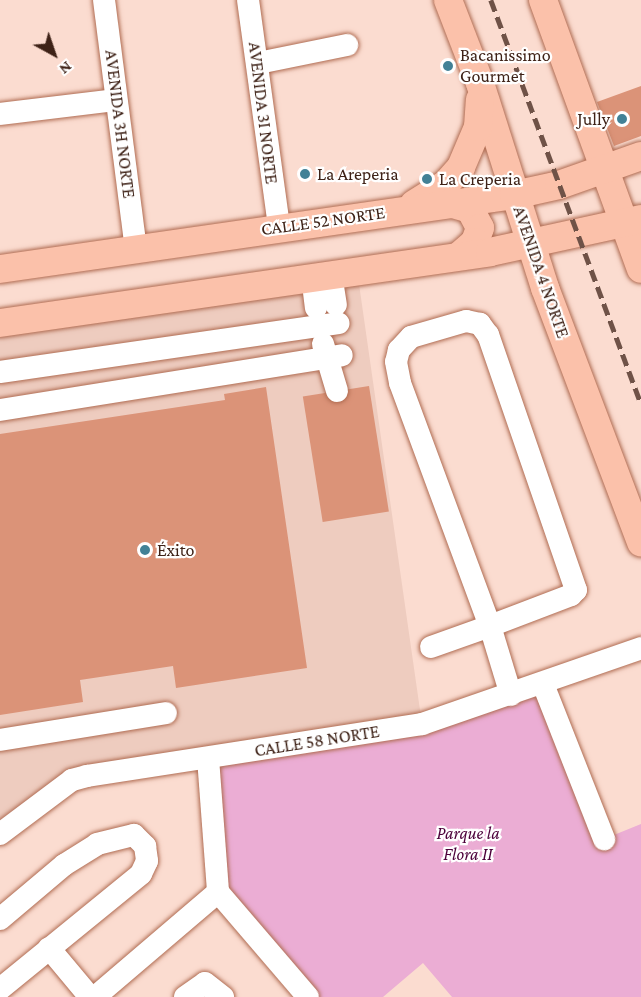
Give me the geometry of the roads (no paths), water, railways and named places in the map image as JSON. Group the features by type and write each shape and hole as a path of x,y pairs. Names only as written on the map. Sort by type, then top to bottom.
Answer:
{"main road":[{"name":"AVENIDA 4 NORTE","path":"448,0 480,83 545,288 641,542"},
{"path":"543,0 607,170 633,221 641,269"},
{"path":"403,209 445,185 461,167 478,127 480,83"},
{"name":"CALLE 52 NORTE","path":"0,269 403,209 458,205 514,195 607,170 641,156"},
{"path":"458,205 479,221 479,236 473,252"},
{"path":"0,323 531,244 633,221"},
{"path":"473,252 522,267 545,288"}],"street":[{"name":"AVENIDA 3H NORTE","path":"104,0 136,249"},
{"name":"AVENIDA 3I NORTE","path":"248,0 279,227"},
{"path":"258,63 348,45"},
{"path":"0,114 116,100"},
{"path":"321,275 340,391"},
{"path":"0,372 327,316"},
{"path":"431,647 490,626 571,595 575,584 488,335 480,324 466,321 411,337 399,350 396,362 490,626 511,695"},
{"path":"0,410 334,356"},
{"path":"30,368 35,404"},
{"name":"CALLE 58 NORTE","path":"0,834 72,780 422,724 543,684 639,656"},
{"path":"543,684 604,839"},
{"path":"0,740 166,713"},
{"path":"208,758 218,892 308,997"},
{"path":"0,919 83,851 123,836 134,835 145,846 146,868 0,989"},
{"path":"95,997 218,892"},
{"path":"49,948 90,997"},
{"path":"185,997 205,982 222,997"}],"railway":[{"path":"491,0 641,404"}],"place":[{"name":"Bacanissimo Gourmet","path":"448,66"},
{"name":"Jully","path":"622,119"},
{"name":"La Areperia","path":"305,174"},
{"name":"La Creperia","path":"427,179"},
{"name":"Éxito","path":"145,550"}],"park label":[{"name":"Parque la Flora II","path":"468,844"}]}
